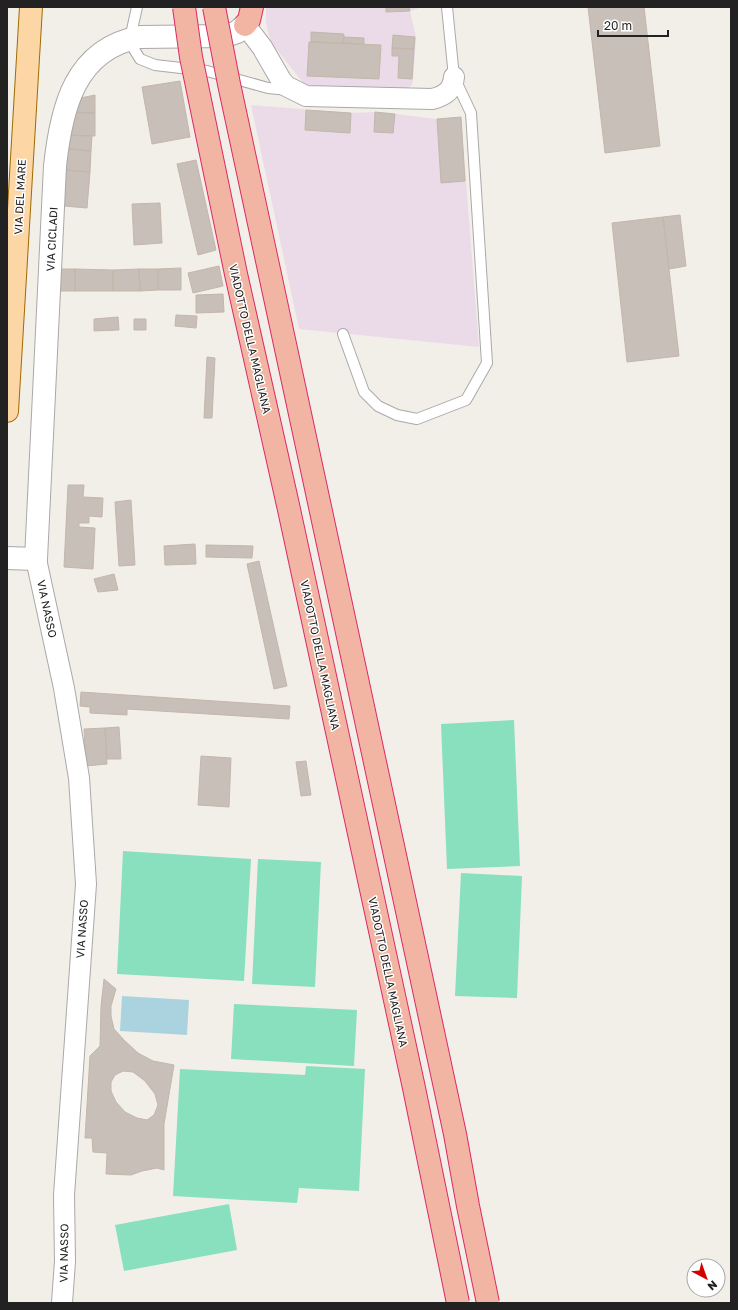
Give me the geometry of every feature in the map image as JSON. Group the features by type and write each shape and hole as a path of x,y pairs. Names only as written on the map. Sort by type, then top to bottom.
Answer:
{"highway":[{"name":"VIADOTTO DELLA MAGLIANA","path":"184,7 191,57 236,274 412,1080 458,1303"},
{"path":"214,7 229,84 455,1134 488,1303"}],"main road":[{"name":"VIA DEL MARE","path":"7,410 31,7"}],"street":[{"name":"VIA CICLADI","path":"36,559 54,182 59,134 70,93 82,73 104,52 130,39 140,37 226,36 237,32 249,16"},
{"path":"249,16 262,47 281,80 286,86 306,96 432,99 440,97 451,89 454,82 454,76"},
{"path":"7,558 36,559"},
{"name":"VIA NASSO","path":"36,559 64,688 79,778 86,884 64,1195 65,1261 62,1303"}],"lane":[{"path":"137,7 130,39 132,46 140,59 155,65 207,71 268,88 293,90"},
{"path":"343,334 364,392 378,406 397,415 417,419 466,400 487,363 471,113 454,76 447,7"}],"shaded area":[{"path":"266,7 423,7 410,11 416,37 413,82 411,86 403,92 305,85 273,45 266,23"},
{"path":"251,105 351,113 375,112 437,119 461,117 479,347 299,329"}],"green space":[{"path":"514,720 520,866 447,869 441,724"},
{"path":"123,851 251,859 244,981 117,974"},
{"path":"258,859 321,862 315,987 252,984"},
{"path":"461,873 522,876 517,998 455,996"},
{"path":"234,1004 357,1010 354,1066 231,1059"},
{"path":"306,1066 365,1069 359,1191 299,1188 297,1203 173,1196 180,1069 305,1075"},
{"path":"229,1204 237,1250 124,1271 115,1225"}],"water":[{"path":"122,996 189,1000 187,1035 120,1031"}],"building":[{"path":"386,7 409,7 410,11 386,12"},
{"path":"588,7 644,7 660,146 605,153"},
{"path":"311,32 344,34 343,43 311,42"},
{"path":"393,35 415,37 414,49 392,48"},
{"path":"344,37 364,38 364,44 343,43"},
{"path":"309,42 381,45 379,79 307,76"},
{"path":"392,48 414,49 412,79 398,78 399,56 392,56"},
{"path":"180,81 190,137 152,144 142,87"},
{"path":"95,95 95,113 71,112 71,100"},
{"path":"306,110 351,113 350,133 305,130"},
{"path":"71,112 95,113 95,136 69,135"},
{"path":"375,112 395,114 393,133 374,132"},
{"path":"461,117 465,181 441,183 437,119"},
{"path":"69,135 92,136 91,151 68,149"},
{"path":"68,149 91,151 90,172 66,170"},
{"path":"196,160 216,250 198,255 177,164"},
{"path":"66,170 90,172 87,208 64,206"},
{"path":"160,203 162,243 134,245 132,204"},
{"path":"680,215 686,266 669,269 663,217"},
{"path":"663,217 679,356 627,362 612,223"},
{"path":"219,266 223,286 193,293 188,273"},
{"path":"181,268 181,290 158,290 158,269"},
{"path":"61,269 75,269 75,291 60,291"},
{"path":"75,269 113,270 113,291 75,291"},
{"path":"139,269 140,291 113,291 113,270"},
{"path":"139,269 158,269 158,290 140,291"},
{"path":"223,294 224,312 196,313 196,295"},
{"path":"176,315 197,316 196,328 175,326"},
{"path":"118,317 119,330 94,331 94,319"},
{"path":"134,319 146,319 146,330 134,330"},
{"path":"207,357 215,358 212,418 204,418"},
{"path":"68,485 84,485 83,497 103,498 102,517 89,516 89,523 79,523 79,527 95,528 93,569 64,567"},
{"path":"131,500 135,565 119,566 115,502"},
{"path":"195,544 196,564 165,565 164,546"},
{"path":"206,545 253,546 252,558 206,557"},
{"path":"259,561 287,686 274,689 247,564"},
{"path":"114,574 118,590 98,592 94,579"},
{"path":"81,692 290,706 289,719 127,709 127,715 90,713 90,707 80,706"},
{"path":"119,727 121,759 107,759 105,728"},
{"path":"105,728 107,764 86,766 84,729"},
{"path":"201,756 231,758 229,807 198,805"},
{"path":"306,761 311,795 301,796 296,762"},
{"path":"104,979 116,989 111,1006 111,1016 114,1029 138,1053 153,1061 174,1065 164,1124 164,1170 157,1168 131,1175 106,1174 107,1153 93,1152 92,1138 85,1138 90,1056 100,1046 101,1006","holes":["123,1071 133,1072 145,1081 155,1094 158,1105 154,1115 147,1120 137,1118 125,1112 116,1102 111,1091 111,1082 115,1075"]}]}
